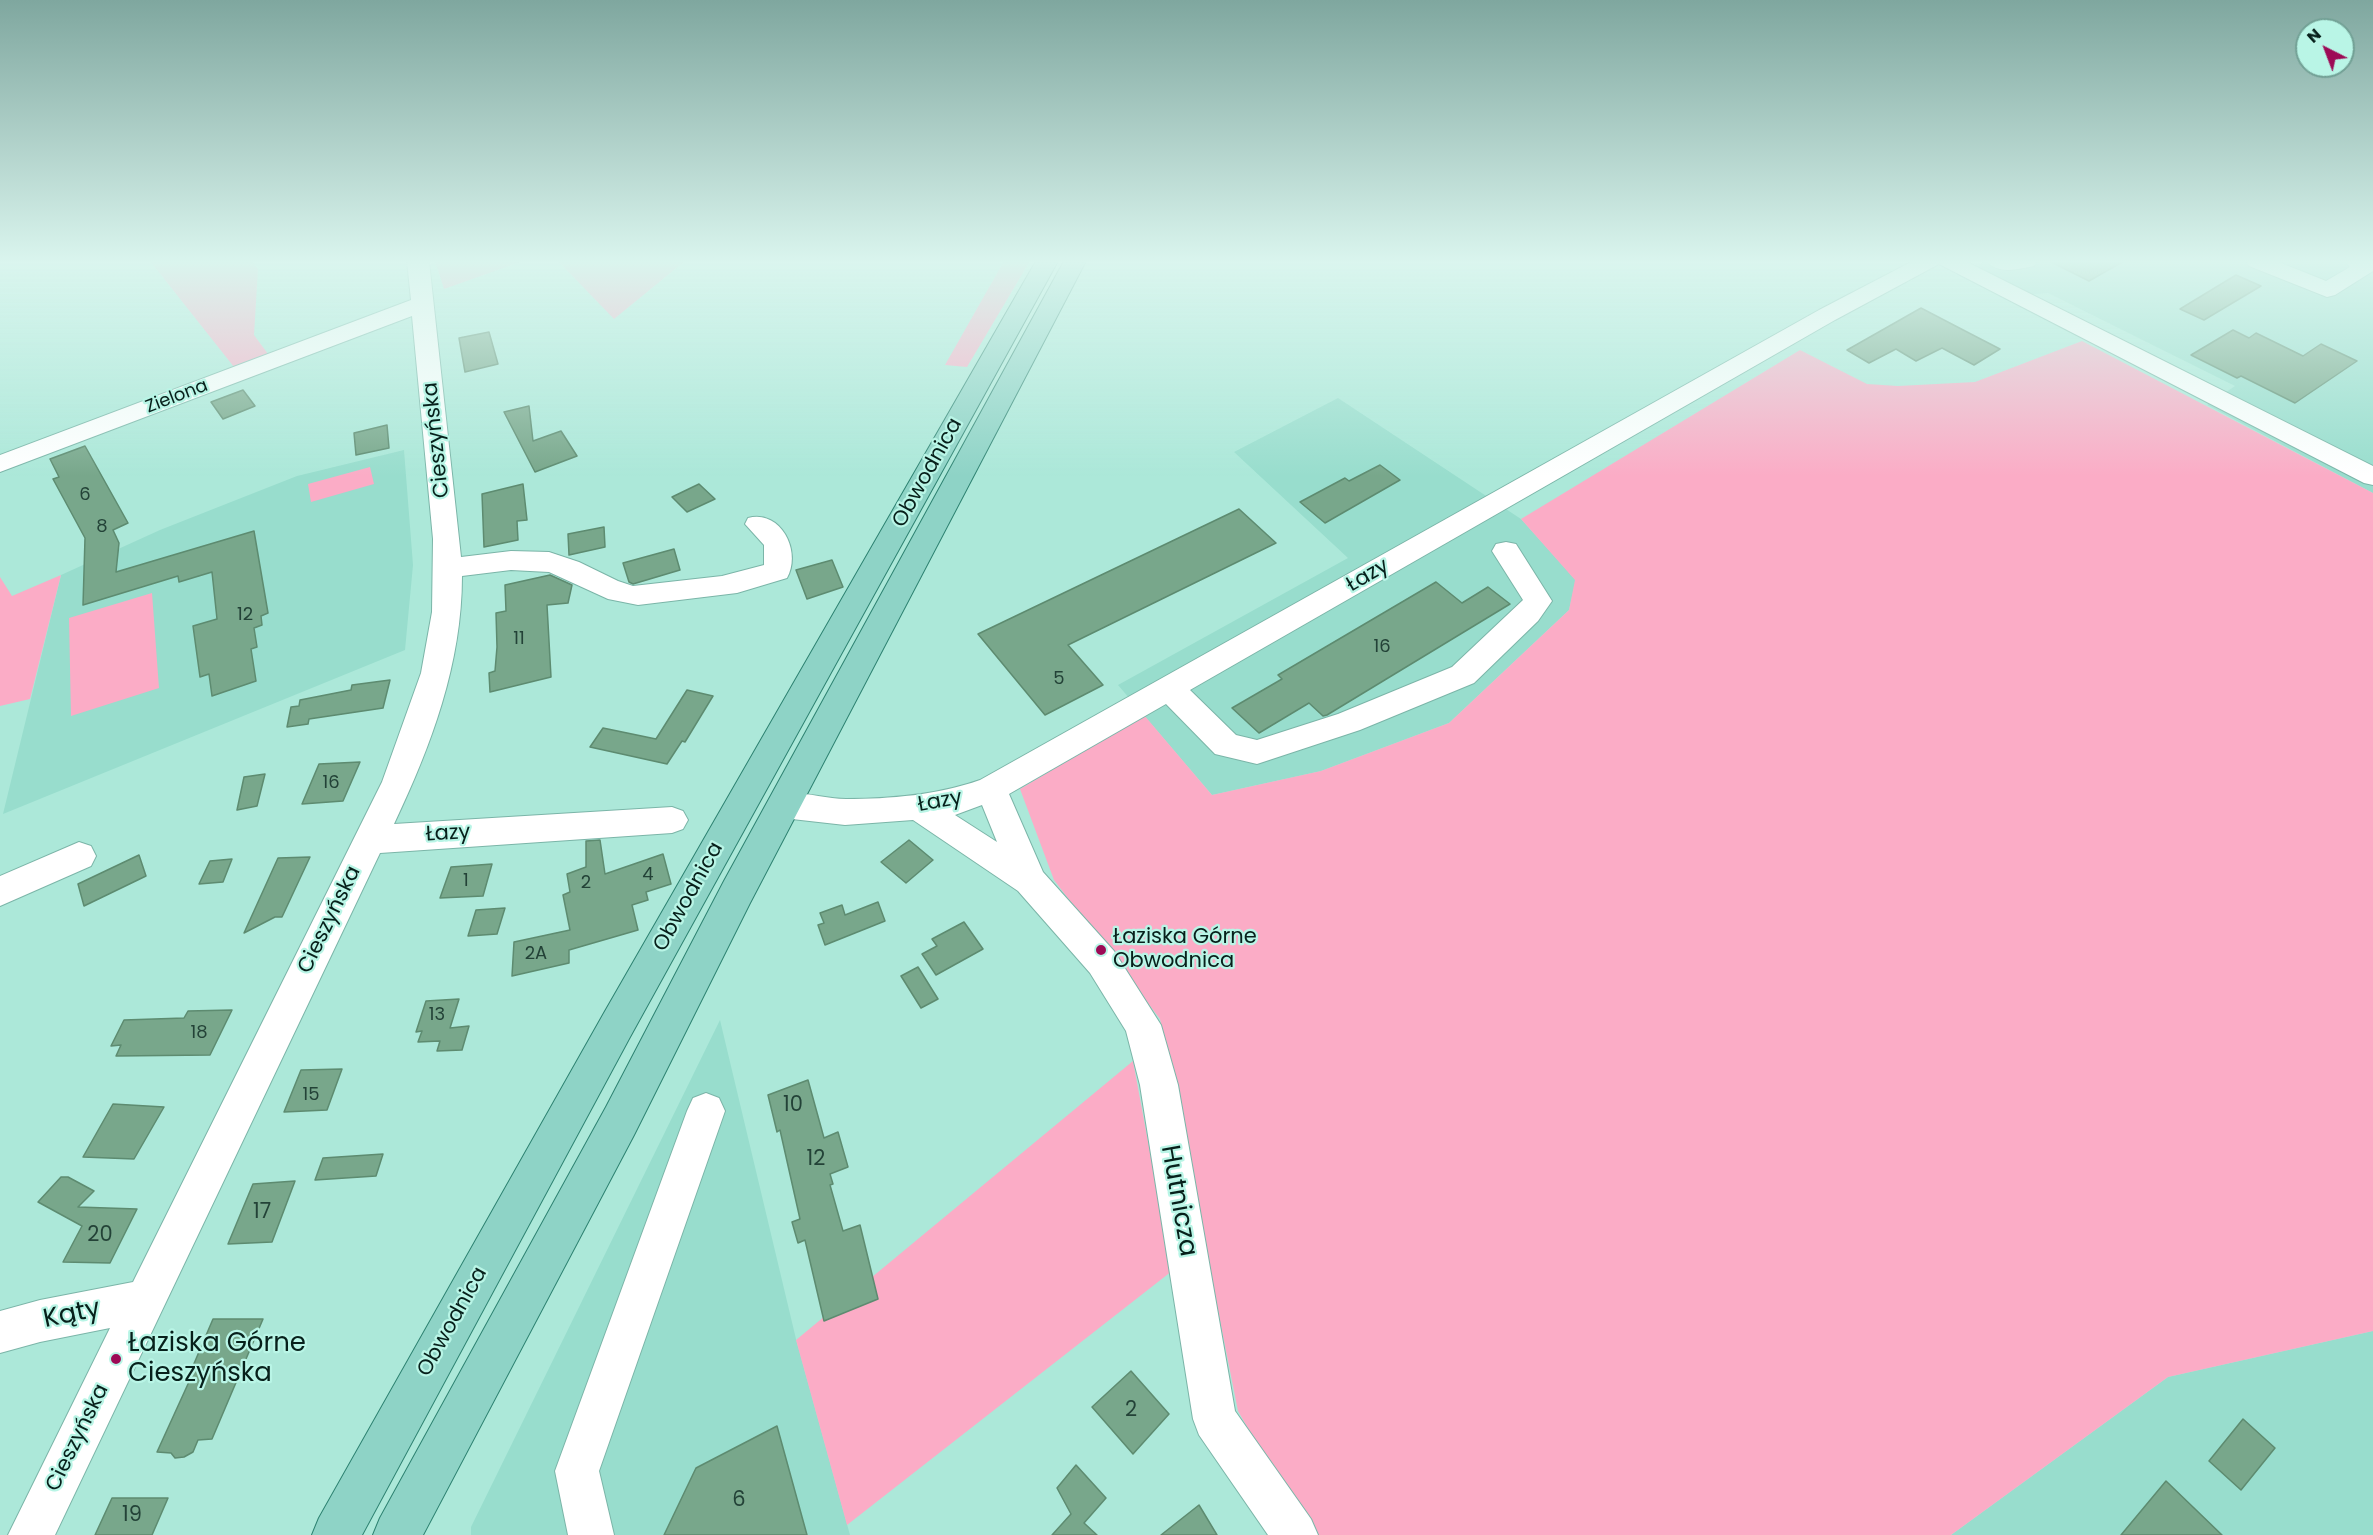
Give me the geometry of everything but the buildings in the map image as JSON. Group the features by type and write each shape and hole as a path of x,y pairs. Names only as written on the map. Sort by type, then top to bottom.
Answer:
{"main road":[{"name":"Obwodnica","path":"336,1535 623,1015 1007,333"},
{"name":"Obwodnica","path":"398,1535 620,1121 783,805 1037,333"}],"street":[{"name":"Zielona","path":"0,464 346,333"},
{"name":"Cieszyńska","path":"31,1535 398,782 426,707 444,637 448,568 447,539 425,333"},
{"name":"Łazy","path":"783,805 845,812 918,807 955,802 991,789 1797,333"},
{"path":"2089,333 2373,477"},
{"path":"448,568 509,561 549,562 581,572 610,589 631,595 708,586 763,578 777,570 781,556 775,538 758,524"},
{"path":"1170,689 1226,745 1244,750 1257,752 1349,722 1463,675 1528,614 1538,601 1506,551"},
{"path":"991,789 1030,881"},
{"path":"918,807 1030,881"},
{"name":"Łazy","path":"368,841 408,836 672,820"},
{"path":"0,892 79,856"},
{"name":"Hutnicza","path":"1030,881 1102,962 1143,1025 1159,1085 1215,1419 1295,1535"},
{"path":"591,1535 577,1471 706,1111"},
{"name":"Kąty","path":"0,1332 40,1321 144,1301"}],"shaded area":[{"path":"207,333 254,333 271,358 234,367"},
{"path":"963,333 987,333 967,367 945,365"},
{"path":"2128,333 2373,333 2373,493 2207,405 2235,386"},
{"path":"2082,341 2373,493 2373,1331 2168,1377 1951,1535 1309,1535 1238,1411 1160,1019 1054,880 1020,789 1144,715 1212,795 1321,771 1449,723 1569,610 1575,580 1521,519 1800,350 1867,384 1898,386 1975,382"},
{"path":"1338,398 1521,519 1576,580 1569,610 1449,723 1321,771 1212,795 1118,685 1348,558 1234,452"},
{"path":"404,450 413,565 405,650 3,814 61,575 160,530 297,476"},
{"path":"370,467 374,484 311,502 308,484"},
{"path":"61,575 30,699 0,706 0,577 12,596"},
{"path":"152,593 159,688 71,716 69,618"},
{"path":"720,1020 796,1339 850,1535 471,1535 471,1527"},
{"path":"1133,1061 1172,1271 847,1525 796,1340"},
{"path":"2373,1331 2373,1535 1951,1535 2168,1377"}],"place":[{"name":"Łaziska Górne Obwodnica","path":"1101,950"},
{"name":"Łaziska Górne Cieszyńska","path":"116,1359"}]}
